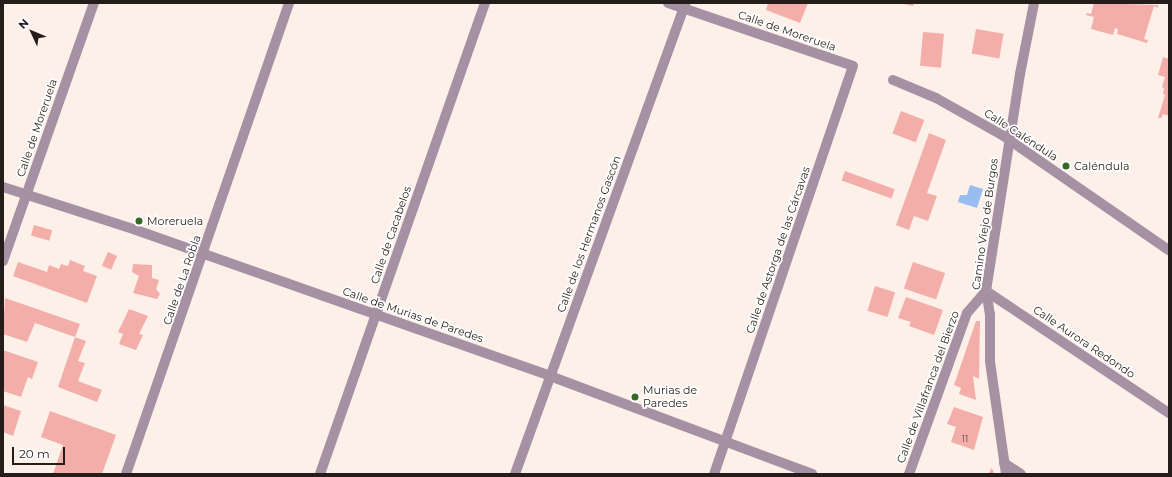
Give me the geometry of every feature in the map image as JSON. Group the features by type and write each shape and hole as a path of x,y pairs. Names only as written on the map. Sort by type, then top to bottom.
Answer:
{"street":[{"name":"Calle de Moreruela","path":"3,261 94,3"},
{"name":"Calle de La Robla","path":"126,474 290,3"},
{"name":"Calle de Cacabelos","path":"320,474 485,3"},
{"name":"Calle de Moreruela","path":"668,3 684,6 853,66"},
{"name":"Camino Viejo de Burgos","path":"1006,474 990,361 990,315 986,291 1009,141 1034,3"},
{"name":"Calle de los Hermanos Gascón","path":"515,474 684,6"},
{"name":"Calle de Astorga de las Cárcavas","path":"714,474 853,66"},
{"name":"Calle Caléndula","path":"893,80 936,98 1009,141 1169,250"},
{"name":"Calle de Murias de Paredes","path":"3,187 550,376 812,474"},
{"name":"Calle Aurora Redondo","path":"986,291 1169,413"},
{"name":"Calle de Villafranca del Bierzo","path":"909,474 967,313 986,291"},
{"path":"1004,463 1021,474"}],"water":[{"path":"970,185 983,189 977,208 958,202 960,195 967,195"}],"building":[{"path":"768,3 808,3 800,23 766,10"},
{"path":"899,3 914,3 913,6"},
{"path":"1094,3 1158,5 1158,8 1154,6 1144,39 1148,40 1147,43 1117,34 1118,29 1115,28 1113,35 1091,29 1094,17 1086,15 1087,13 1091,14"},
{"path":"976,29 1004,34 999,58 972,54"},
{"path":"923,32 944,34 941,68 920,66"},
{"path":"1163,57 1169,59 1169,116 1163,114 1161,118 1158,118 1165,95 1163,94 1164,88 1162,87 1165,77 1158,75"},
{"path":"901,111 924,120 916,142 892,133"},
{"path":"929,133 946,140 927,193 937,196 928,221 914,216 909,230 896,225"},
{"path":"845,171 895,189 891,199 842,180"},
{"path":"34,225 52,230 49,241 31,236"},
{"path":"108,252 117,256 111,270 102,266"},
{"path":"70,260 85,266 83,271 97,276 87,303 13,276 18,262 47,272 49,265 59,269 61,264 68,266"},
{"path":"913,262 945,273 936,300 904,288"},
{"path":"133,264 152,265 152,278 159,280 156,289 160,294 157,299 133,293 139,276 132,272"},
{"path":"875,286 895,292 887,317 867,311"},
{"path":"906,297 943,310 934,335 909,326 911,322 898,318"},
{"path":"5,298 80,324 75,337 35,323 27,342 3,334"},
{"path":"129,309 148,316 139,334 143,335 136,350 119,344 123,334 118,332"},
{"path":"976,321 980,321 979,379 973,376 976,400 959,394 961,388 954,385"},
{"path":"75,337 86,341 78,361 85,363 78,381 102,390 97,402 58,387"},
{"path":"3,350 38,362 32,379 28,377 21,397 3,391"},
{"path":"3,405 21,411 13,436 3,432"},
{"path":"954,407 983,417 974,450 951,442 956,427 947,424"},
{"path":"50,411 116,435 102,474 53,474 63,445 41,437"},
{"path":"991,468 993,470 994,474 989,474"}],"place":[{"name":"Caléndula","path":"1066,166"},
{"name":"Moreruela","path":"139,221"},
{"name":"Murias de Paredes","path":"635,397"}]}
